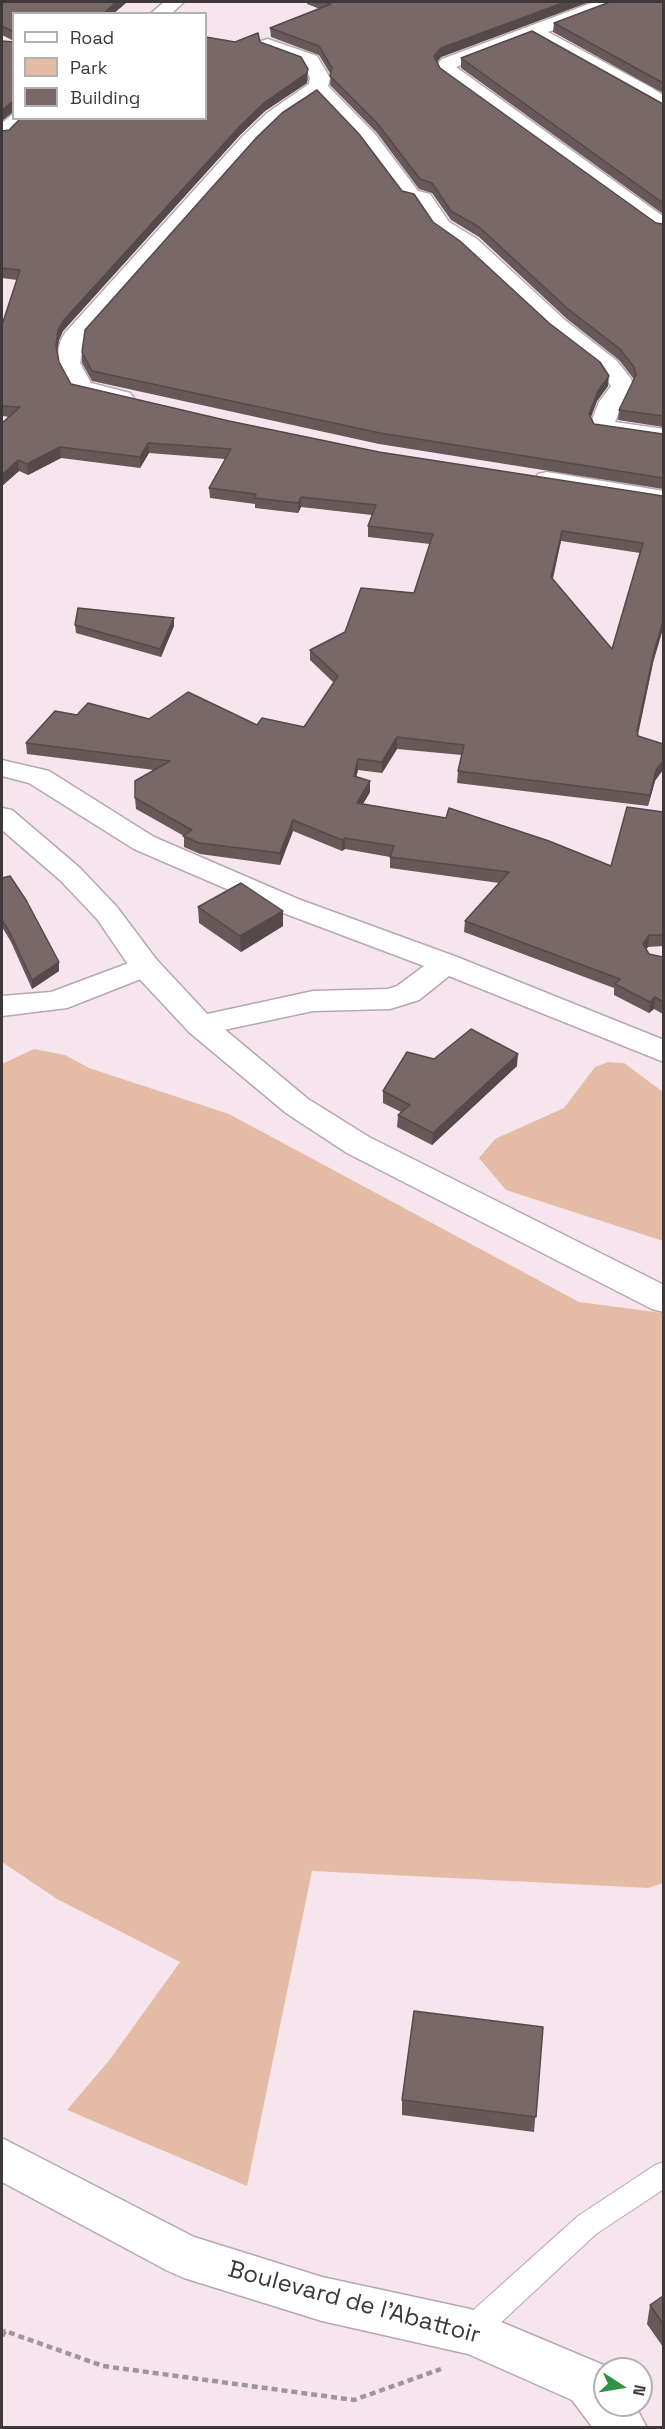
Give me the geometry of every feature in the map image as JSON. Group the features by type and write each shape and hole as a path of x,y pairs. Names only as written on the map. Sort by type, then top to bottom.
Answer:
{"street":[{"path":"162,12 175,2"},
{"path":"609,2 446,66 448,70 663,227"},
{"path":"533,31 645,92 663,106"},
{"path":"139,402 81,388 69,363 74,338 249,141 274,117 318,87 320,78 310,60 268,45"},
{"path":"318,87 349,114 411,195 423,198 441,226 469,244 558,326 604,362 620,379 622,386 611,402 602,425 603,428 663,436"},
{"path":"2,133 18,120"},
{"path":"525,476 663,498"},
{"path":"2,768 39,777 144,843 288,905 446,964 663,1052"},
{"path":"2,816 70,874 107,913 146,966 200,1025 297,1106 358,1145 663,1300"},
{"path":"200,1025 313,1001 390,999 408,993 446,964"},
{"path":"2,1006 56,1001 146,966"},
{"name":"Boulevard de l'Abattoir","path":"2,2159 184,2256 322,2299 488,2339 589,2383 593,2388"}],"lane":[{"path":"488,2339 587,2225 663,2174"}],"path":[{"path":"2,2336 5,2331 103,2366 354,2400 488,2339"}],"green space":[{"path":"34,1049 65,1055 89,1068 229,1114 579,1302 663,1313 663,1883 648,1888 312,1871 247,2186 67,2110 111,2058 180,1962 57,1899 2,1862 2,1064"},
{"path":"608,1062 624,1063 663,1092 663,1241 506,1190 479,1158 495,1139 564,1108 595,1067"}],"building":[{"path":"2,2 116,2 105,12 12,12 12,31 2,26"},
{"path":"324,2 565,2 441,48 434,56 440,68 656,223 663,224 663,416 619,410 636,375 634,367 620,349 568,309 479,227 451,211 432,183 420,179 377,123 330,76 332,68 319,46 270,28 331,4"},
{"path":"610,2 663,2 663,83 554,23"},
{"path":"532,31 663,104 663,203 461,58"},
{"path":"258,33 260,42 301,57 308,69 307,73 265,102 240,126 63,321 58,330 56,346 59,362 71,384 229,421 379,452 663,496 663,621 637,731 638,736 663,744 663,761 656,770 650,795 458,771 464,745 397,737 382,762 358,759 354,776 370,781 357,803 446,818 449,808 549,841 611,866 627,807 663,812 663,935 649,935 643,944 649,954 663,957 663,1002 655,997 650,1002 615,984 620,979 465,921 509,872 390,857 394,846 345,838 342,840 293,820 280,853 199,843 183,836 192,830 135,798 135,781 170,761 26,743 55,711 77,715 88,703 149,719 188,692 257,725 262,718 304,727 338,676 310,650 345,632 361,588 414,593 433,534 368,526 376,505 301,497 298,503 254,498 256,494 209,488 231,449 148,443 140,457 60,447 27,464 18,460 2,475 2,423 20,407 2,406 2,325 20,270 2,268 2,131 9,130 19,120 207,120 207,37 235,42","holes":["562,531 643,543 612,649 551,577"]},
{"path":"2,41 12,42 12,102 2,110"},
{"path":"317,90 359,134 402,191 414,194 433,222 460,241 549,323 600,362 609,376 598,391 589,414 594,424 663,434 663,478 380,433 92,371 82,352 85,330 257,137 282,113"},
{"path":"78,608 174,618 160,649 75,625"},
{"path":"10,876 26,900 59,962 32,980 2,920 2,878"},
{"path":"241,883 283,911 240,936 198,907"},
{"path":"471,1029 518,1054 433,1133 398,1115 410,1105 383,1091 407,1052 434,1059"},
{"path":"414,2011 543,2027 536,2117 402,2100"},
{"path":"663,2296 663,2324 650,2305"}]}
